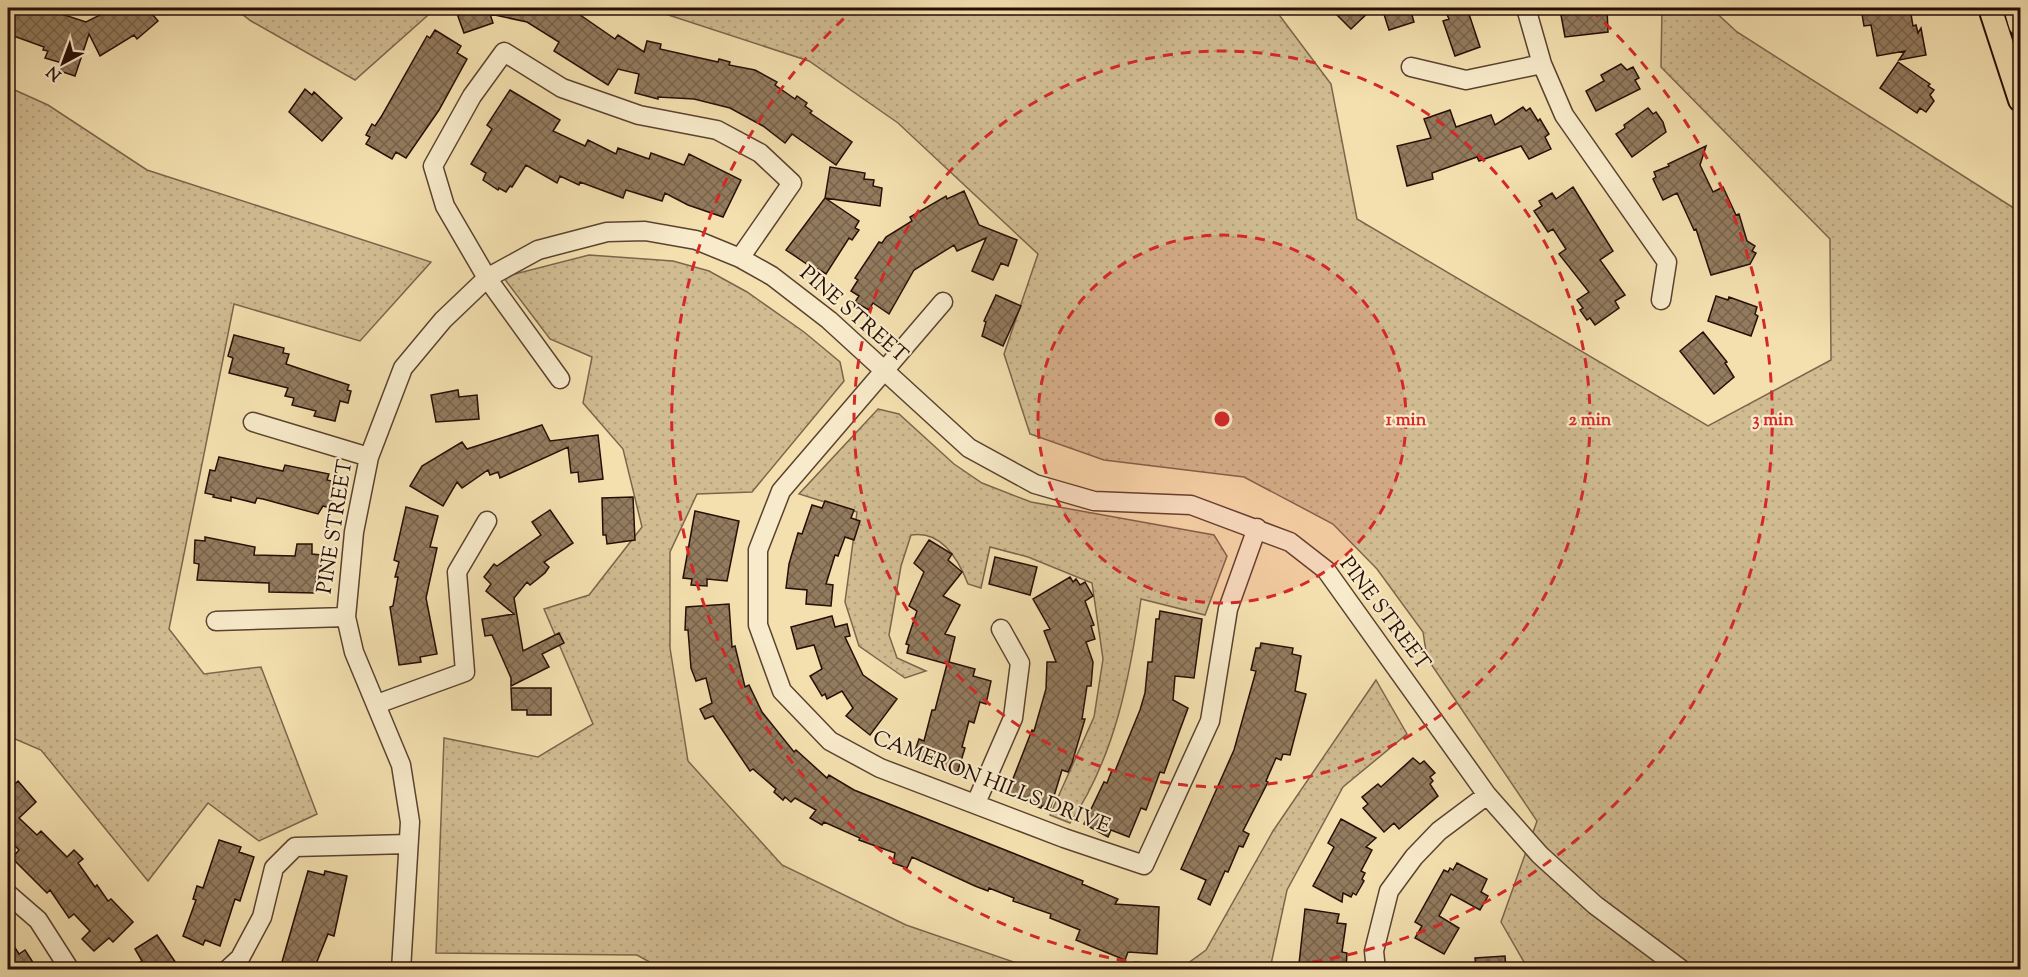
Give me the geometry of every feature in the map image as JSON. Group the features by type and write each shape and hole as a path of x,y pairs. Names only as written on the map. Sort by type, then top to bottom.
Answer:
{"main road":[{"path":"1990,8 2020,100"},
{"path":"2014,8 2020,25"}],"street":[{"path":"1526,8 1542,64 1564,115 1667,262 1661,300"},
{"path":"560,379 487,278 445,206 433,166 472,96 504,52 562,88 639,116 717,130 760,153 792,183 740,258"},
{"path":"1411,66 1466,80 1542,64"},
{"name":"PINE STREET","path":"401,969 410,822 401,765 354,652 346,617 354,532 369,458 403,368 443,320 487,278 538,250 607,232 645,231 696,240 740,258 772,276 829,320 969,448 1035,484 1094,501 1191,505 1290,542 1326,570 1487,795 1540,855 1595,905 1682,969"},
{"name":"CAMERON HILLS DRIVE","path":"943,302 882,370 781,491 758,550 758,625 782,691 830,741 880,768 1064,838 1144,865 1210,721 1228,609 1257,528"},
{"path":"253,422 369,458"},
{"path":"377,704 465,672 457,572 487,521"},
{"path":"216,621 346,617"},
{"path":"976,803 1013,718 1020,663 1001,629"},
{"path":"1376,969 1374,951 1389,891 1414,857 1439,831 1487,795"},
{"path":"227,969 240,958 262,917 274,868 295,847 408,844"},
{"path":"8,894 38,920 70,969"}],"shaded area":[{"path":"234,8 436,8 355,80 251,21"},
{"path":"647,8 1274,8 1331,84 1357,219 1708,426 1831,360 1830,239 1661,67 1662,8 1711,8 1737,32 2020,212 2020,969 1528,969 1501,922 1537,821 1427,658 1423,632 1377,569 1333,524 1244,477 1104,460 1030,434 1004,354 1038,254 898,123 809,61"},
{"path":"8,87 48,105 147,170 431,262 360,341 234,304 169,629 204,674 261,667 317,814 259,841 208,803 148,881 41,750 8,736"},
{"path":"589,255 673,261 709,271 747,292 804,332 840,362 844,381 752,492 697,494 670,552 670,648 688,761 782,865 906,925 1034,969 664,970 637,955 436,953 444,738 538,757 593,724 544,609 589,595 642,527 623,449 583,403 592,357 550,339 503,277"},
{"path":"878,409 899,414 954,464 982,483 1031,502 1214,535 1227,556 1205,615 1141,599 1126,687 1109,744 1086,798 1070,823 1050,815 1094,717 1103,659 1092,583 1028,557 990,547 981,588 968,584 959,565 940,541 922,535 911,535 901,566 889,635 897,658 926,671 905,678 859,646 845,602 857,512 799,494"},
{"path":"1376,680 1407,734 1343,787 1287,890 1270,969 1180,969 1206,950 1273,831"}],"building":[{"path":"8,8 43,8 86,22 114,8 147,8 158,21 137,39 134,35 100,56 89,34 75,76 60,71 62,63 45,58 48,51 43,50 44,47 8,34"},
{"path":"455,8 570,8 615,39 618,35 644,52 647,41 661,44 660,49 718,62 719,59 730,62 729,65 755,70 777,82 775,85 795,99 797,96 807,103 805,106 812,111 810,113 852,142 836,165 792,134 785,143 763,126 730,108 694,99 658,97 658,99 635,93 639,74 618,69 608,85 554,51 559,42 527,22 490,14 493,23 464,33"},
{"path":"1330,8 1373,8 1351,29"},
{"path":"1382,8 1410,8 1414,22 1389,30"},
{"path":"1467,8 1480,47 1455,56 1443,21 1449,19 1445,10"},
{"path":"1579,8 1607,8 1608,32 1565,37 1561,15 1580,12"},
{"path":"1861,8 1910,8 1913,26 1916,25 1918,33 1921,28 1926,55 1899,60 1905,51 1877,56 1871,25 1864,26"},
{"path":"435,30 461,46 457,53 467,59 439,110 406,158 396,152 392,159 366,144 370,137 366,135 372,124 375,126 381,117 427,36 430,38"},
{"path":"1898,62 1930,84 1928,86 1934,90 1930,95 1934,101 1926,112 1920,108 1917,113 1880,88"},
{"path":"1621,64 1627,70 1633,67 1639,78 1635,80 1640,89 1596,111 1586,91 1604,81 1601,75"},
{"path":"305,89 312,95 314,92 342,118 322,141 289,112"},
{"path":"510,90 560,120 553,131 585,146 588,140 616,154 618,148 649,159 651,153 684,165 689,154 741,180 723,217 688,205 665,193 662,201 626,190 623,198 580,182 579,185 560,176 557,183 526,165 512,187 510,186 506,192 499,188 498,190 483,180 486,173 471,164 492,129 487,125"},
{"path":"1523,107 1526,111 1530,108 1538,121 1540,119 1549,134 1545,137 1551,149 1529,159 1521,146 1479,161 1477,157 1432,173 1433,179 1407,186 1397,146 1431,138 1424,119 1450,110 1456,127 1491,115 1495,125"},
{"path":"1648,108 1653,114 1656,112 1666,132 1632,157 1616,134 1625,128 1624,125"},
{"path":"1706,146 1700,165 1713,192 1723,187 1736,215 1739,214 1747,241 1755,246 1752,251 1756,253 1750,264 1711,275 1696,229 1694,230 1677,193 1663,200 1653,179 1656,177 1654,172"},
{"path":"830,167 865,173 864,179 874,180 873,186 882,188 880,206 825,198"},
{"path":"1573,187 1613,251 1600,260 1625,295 1615,301 1619,308 1595,325 1590,318 1587,320 1580,310 1583,308 1577,300 1589,292 1559,254 1566,249 1553,229 1548,232 1534,211 1542,206 1539,201 1552,193 1556,199"},
{"path":"964,191 979,225 1017,240 1008,266 1001,263 993,280 972,271 986,238 957,251 954,245 914,270 889,314 873,303 869,310 855,302 859,296 851,291 858,280 855,278 879,242 882,243 886,237 912,221 910,217 946,196 947,199"},
{"path":"825,198 859,221 855,228 859,230 852,240 849,238 826,274 818,269 817,271 786,250"},
{"path":"996,295 1021,306 1003,346 982,336 986,322 984,321"},
{"path":"1716,296 1728,300 1729,297 1757,307 1755,314 1758,316 1751,336 1708,321"},
{"path":"1703,332 1727,362 1725,363 1734,377 1714,394 1680,351"},
{"path":"234,335 284,348 283,353 289,354 286,364 349,385 347,390 351,391 348,403 340,401 335,421 314,416 316,411 292,405 294,398 285,396 288,388 229,373 233,358 228,356"},
{"path":"458,390 459,397 477,395 479,419 436,422 431,395"},
{"path":"542,425 550,441 598,435 603,479 579,482 578,472 571,473 568,447 500,478 498,472 490,475 488,470 462,488 457,482 443,506 410,486 422,466 462,442 467,449"},
{"path":"219,457 283,471 285,465 329,474 327,480 335,482 330,508 323,506 318,514 257,498 255,503 231,497 231,501 213,497 214,495 205,493 210,470 215,471"},
{"path":"633,497 635,540 607,544 606,535 603,535 602,498"},
{"path":"825,501 854,510 851,518 860,521 854,540 845,537 838,556 835,555 826,584 833,585 831,606 806,604 807,590 786,588 789,564 798,533 802,534 812,505 822,508"},
{"path":"406,507 438,516 430,547 437,548 426,598 437,654 420,657 421,662 399,665 390,607 393,606 398,577 395,577 399,562 394,560"},
{"path":"550,510 573,543 544,562 549,567 545,573 530,585 527,582 514,598 523,651 559,633 564,643 542,654 549,667 511,686 511,678 492,635 485,636 482,619 514,614 486,591 491,584 484,577 494,564 497,566 541,535 532,522"},
{"path":"695,511 739,521 727,581 707,579 707,586 691,585 692,579 683,578"},
{"path":"205,537 255,547 254,555 295,556 297,544 312,544 312,554 321,555 321,577 316,577 315,593 269,592 269,583 197,580 199,564 194,563 195,540 205,541"},
{"path":"929,540 952,554 948,560 962,572 943,596 960,605 945,634 955,637 949,662 975,669 973,676 991,681 986,704 980,702 974,723 969,721 962,747 965,748 957,774 917,760 919,752 915,751 919,739 924,741 947,664 907,653 909,645 906,644 917,611 909,606 924,572 914,563"},
{"path":"995,557 1037,567 1030,595 989,584"},
{"path":"1070,577 1073,582 1076,579 1080,585 1085,582 1093,596 1085,601 1094,625 1091,626 1095,639 1086,642 1093,662 1091,686 1087,686 1082,719 1085,719 1072,763 1068,772 1062,770 1050,809 1042,806 1041,808 1007,794 1032,730 1034,731 1046,689 1047,662 1056,662 1044,631 1050,629 1033,599"},
{"path":"729,604 732,647 735,646 745,687 749,685 762,712 794,752 796,750 827,778 829,775 854,790 1083,881 1082,884 1118,899 1115,904 1159,907 1157,954 1128,952 1125,960 1076,940 1080,930 1050,918 1051,914 1013,901 1014,898 989,888 988,891 975,886 912,857 907,868 893,863 895,853 859,840 860,838 824,822 822,825 810,818 816,810 795,798 791,802 785,797 783,800 774,792 776,789 753,769 750,771 713,716 705,719 700,709 712,703 706,678 696,681 691,668 688,630 685,630 686,607"},
{"path":"1160,611 1202,619 1194,678 1175,676 1173,700 1188,708 1164,773 1160,772 1146,810 1141,808 1129,837 1111,830 1108,837 1084,824 1104,782 1107,783 1112,770 1115,771 1140,710 1145,693 1148,662 1152,662 1156,619 1159,619"},
{"path":"832,616 835,627 847,624 850,636 845,637 863,675 897,699 870,735 846,716 853,708 842,691 827,699 825,694 822,696 810,676 822,669 814,645 797,649 791,627"},
{"path":"1261,643 1293,648 1292,654 1301,656 1295,691 1306,694 1290,755 1283,754 1281,760 1276,758 1266,781 1268,782 1243,831 1249,834 1243,847 1239,846 1228,872 1225,871 1210,905 1198,899 1206,880 1181,869 1234,750 1256,671 1251,670 1256,648 1260,648"},
{"path":"511,688 551,688 551,715 527,715 527,710 512,710"},
{"path":"1413,758 1420,764 1424,761 1435,773 1430,777 1433,781 1430,784 1438,796 1399,829 1394,823 1384,832 1363,808 1368,804 1362,797 1378,784 1381,787"},
{"path":"18,781 36,802 19,818 37,835 41,831 67,857 74,850 83,859 78,863 95,887 97,885 108,901 111,899 133,922 113,942 109,938 94,951 82,939 90,931 74,914 69,918 50,890 47,893 12,858 19,850 8,839 8,791"},
{"path":"1341,819 1376,838 1366,847 1372,850 1361,871 1365,873 1362,879 1364,881 1356,895 1353,893 1351,897 1343,893 1342,902 1313,886 1334,847 1328,843"},
{"path":"219,840 241,847 239,852 254,857 240,901 235,899 220,946 205,940 203,945 183,936 196,900 193,899 197,886 203,888"},
{"path":"1457,863 1487,879 1481,892 1488,896 1480,910 1451,894 1439,916 1459,928 1444,954 1415,938 1422,926 1415,922 1444,870 1448,872 1450,868 1453,870"},
{"path":"308,871 324,875 325,871 347,876 334,936 328,934 314,969 280,969"},
{"path":"1305,909 1339,914 1337,923 1346,924 1342,952 1347,953 1346,969 1305,969 1305,965 1299,964"},
{"path":"157,935 180,969 128,969 142,961 135,949"},
{"path":"8,937 19,954 25,950 34,964 26,969 8,969"},
{"path":"1505,956 1506,969 1476,969 1475,958"}]}
